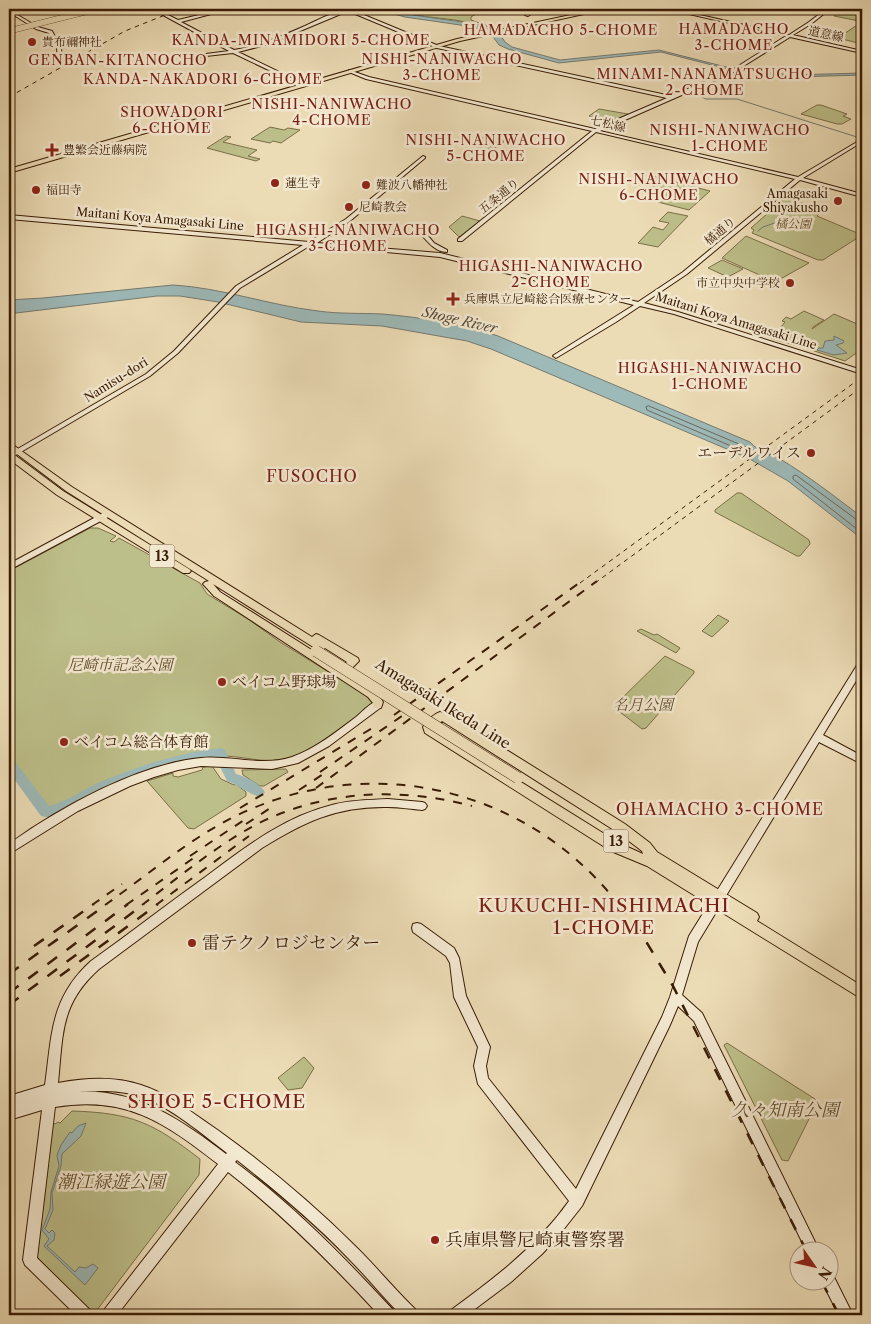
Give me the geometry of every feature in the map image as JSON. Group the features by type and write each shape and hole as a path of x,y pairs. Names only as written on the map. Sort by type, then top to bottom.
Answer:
{"highway":[{"path":"32,25 90,9"},
{"path":"9,30 90,9"},
{"path":"9,30 97,9"},
{"path":"9,30 104,9"},
{"path":"301,85 435,45 495,30 597,9"},
{"path":"495,30 605,9"},
{"path":"9,170 435,45"}],"main road":[{"name":"Amagasaki Ikeda Line","path":"9,444 12,455 60,493 104,516 319,649 651,859 862,986"},
{"path":"212,583 236,589 354,662 340,674"},
{"path":"212,583 217,594 376,697 377,705"},
{"path":"440,716 445,717 621,828 646,847 651,859 631,855 615,847 437,735 428,727 440,716"},
{"name":"Amagasaki Ikeda Line","path":"717,899 862,993"}],"street":[{"path":"154,9 301,85"},
{"path":"179,21 228,9"},
{"path":"198,56 263,44 331,15 350,9 435,45 673,98"},
{"path":"527,15 538,9"},
{"name":"道意線","path":"669,9 862,52"},
{"name":"五条通り","path":"460,240 595,131 736,69 814,20 828,9"},
{"path":"9,11 32,25 51,32 59,48 60,60 67,61"},
{"name":"七松線","path":"350,71 368,78 798,178 862,196"},
{"name":"橘通り","path":"556,356 640,304 698,263 798,178 862,140"},
{"path":"222,304 233,293 288,256 311,244 348,220 423,157"},
{"name":"Maitani Koya Amagasaki Line","path":"9,217 440,255 694,318 862,372"},
{"path":"421,231 432,244 445,251"},
{"name":"Namisu-dori","path":"12,455 148,375 176,352 222,304"},
{"path":"9,567 104,516"},
{"path":"456,1315 501,1283 540,1249 564,1222 577,1201 676,997 693,940 862,664"},
{"path":"9,850 73,808 103,794 172,769 199,762 273,765 294,761 315,750 377,705"},
{"path":"818,738 862,760"},
{"path":"85,1315 30,1260 59,1023 66,1000 78,981 95,964 258,844 292,823 323,811 363,803 388,802 422,806"},
{"path":"417,928 450,952 455,962 460,997 484,1047 480,1066 482,1080 566,1184 577,1201"},
{"path":"676,997 698,1017 809,1242"},
{"path":"9,1114 68,1086 131,1088 149,1094 169,1104 235,1152 308,1210 348,1248 411,1315"},
{"path":"9,1102 50,1095 66,1098 102,1098 141,1108 170,1121 240,1172 354,1277 388,1315"},
{"path":"109,1315 235,1152"},
{"path":"834,1292 846,1315"}],"green space":[{"path":"389,9 473,9 481,11 471,17 471,20 491,27 413,15"},
{"path":"836,9 862,9 862,19 859,21 834,16 838,12 834,11"},
{"path":"862,23 862,44 838,38"},
{"path":"817,105 847,114 843,116 851,119 842,124 837,124 801,114"},
{"path":"599,109 628,115 609,119 589,116"},
{"path":"270,127 284,130 288,128 300,130 281,143 251,139"},
{"path":"226,136 231,137 223,142 257,150 248,156 260,159 256,161 207,148"},
{"path":"485,136 505,141 492,150 472,146"},
{"path":"652,176 710,191 689,210 658,202 656,199 664,189 643,184"},
{"name":"橘公園","path":"785,198 824,209 817,216 862,235 823,260 818,260 752,233 754,230 751,228"},
{"path":"668,212 688,216 658,247 638,243 653,227 663,230 669,223 659,221"},
{"path":"462,216 480,221 459,237 449,227"},
{"path":"746,236 809,263 775,282 722,258"},
{"path":"722,260 743,269 728,277 708,268"},
{"path":"804,311 824,320 812,329 834,314 862,326 862,349 845,361 796,345 799,343 794,345 770,337 785,322 782,321 786,317 791,319"},
{"path":"737,493 741,493 809,540 810,544 800,556 715,512 715,510"},
{"name":"尼崎市記念公園","path":"90,528 98,528 116,536 110,541 114,542 119,538 200,583 207,594 371,698 372,705 321,742 289,758 271,761 227,756 201,758 125,781 95,792 50,814 47,813 9,765 9,571"},
{"path":"718,615 729,621 712,637 702,631"},
{"path":"641,629 654,635 657,634 680,648 676,653 637,631"},
{"name":"名月公園","path":"665,656 694,671 694,673 646,728 642,729 616,709 615,705"},
{"path":"212,766 221,779 234,785 236,784 246,792 246,796 194,829 188,828 147,781 173,773 173,776 178,777 202,770 203,767"},
{"path":"286,769 288,772 264,786 260,786 243,775 242,770"},
{"name":"久々知南公園","path":"727,1043 815,1099 817,1103 788,1161 782,1160 724,1045"},
{"path":"304,1057 314,1068 302,1088 288,1090 278,1078"},
{"name":"潮江緑遊公園","path":"72,1111 111,1114 140,1122 168,1136 200,1159 199,1175 97,1310 91,1311 37,1257 51,1122 55,1124 60,1123"}],"water":[{"path":"376,9 389,9 413,15 476,24 499,33 505,42 512,47 560,60 659,50 726,67 791,75 862,73 862,75 793,77 724,68 661,52 559,63 508,49 499,45 491,34 474,27 405,17"},
{"path":"173,285 210,289 281,305 318,311 382,314 426,319 498,336 750,442 760,450 780,459 801,472 862,517 862,539 788,481 748,458 491,349 467,341 382,326 301,322 218,302 180,296 157,296 16,313 9,316 9,300"},
{"path":"834,336 844,341 836,345 847,353 834,355 817,350 823,348 825,341 834,340"},
{"path":"86,1123 81,1136 62,1154 61,1166 52,1193 53,1210 45,1229 49,1233 52,1230 55,1233 54,1240 47,1246 75,1272 79,1267 86,1268 93,1264 98,1268 85,1285 44,1246 49,1239 42,1230 50,1209 51,1192 59,1166 57,1155 61,1145 70,1132 72,1133 78,1126"}],"waterway":[{"path":"711,91 700,96 706,99 737,99 860,138"},
{"path":"758,231 763,227 786,219"},
{"path":"9,763 46,812 153,767 187,758 221,753 231,777 242,781 259,792"}],"railway":[{"path":"9,97 125,31 180,9"},
{"path":"580,583 862,377"},
{"path":"595,583 862,387"},
{"path":"394,715 582,581"},
{"path":"316,788 597,581"},
{"path":"320,772 405,714"},
{"path":"240,808 374,727"},
{"path":"299,790 328,771"},
{"path":"105,905 194,840 231,818 301,792 352,784 402,785 452,794 499,810 543,834 584,866 619,905"},
{"path":"142,905 227,842 257,824 309,804 336,798 390,794 418,796 472,806"},
{"path":"246,824 275,805"},
{"path":"190,856 244,820"},
{"path":"156,905 249,836"},
{"path":"126,905 198,855"},
{"path":"92,905 122,884"},
{"path":"34,946 94,904"},
{"path":"9,974 107,904"},
{"path":"9,993 128,904"},
{"path":"9,1005 144,904"},
{"path":"60,976 158,904"},
{"path":"618,904 639,930 673,986 802,1242"},
{"path":"827,1292 839,1315"}],"place":[{"name":"貴布禰神社","path":"32,42"},
{"name":"豊繁会近藤病院","path":"52,150"},
{"name":"蓮生寺","path":"275,183"},
{"name":"難波八幡神社","path":"366,185"},
{"name":"福田寺","path":"36,190"},
{"name":"Amagasaki Shiyakusho","path":"838,201"},
{"name":"尼崎教会","path":"349,207"},
{"name":"市立中央中学校","path":"790,283"},
{"name":"兵庫県立尼崎総合医療センター","path":"453,299"},
{"name":"エーデルワイス","path":"811,453"},
{"name":"ベイコム野球場","path":"222,682"},
{"name":"ベイコム総合体育館","path":"64,742"},
{"name":"雷テクノロジセンター","path":"192,943"},
{"name":"兵庫県警尼崎東警察署","path":"435,1240"}],"district":[{"name":"HAMADACHO 5-CHOME","path":"561,30"},
{"name":"HAMADACHO 3-CHOME","path":"734,38"},
{"name":"KANDA-MINAMIDORI 5-CHOME","path":"301,40"},
{"name":"GENBAN-KITANOCHO","path":"118,60"},
{"name":"NISHI-NANIWACHO 3-CHOME","path":"442,68"},
{"name":"KANDA-NAKADORI 6-CHOME","path":"203,79"},
{"name":"MINAMI-NANAMATSUCHO 2-CHOME","path":"705,82"},
{"name":"NISHI-NANIWACHO 4-CHOME","path":"332,112"},
{"name":"SHOWADORI 6-CHOME","path":"172,120"},
{"name":"NISHI-NANIWACHO 1-CHOME","path":"730,138"},
{"name":"NISHI-NANIWACHO 5-CHOME","path":"486,148"},
{"name":"NISHI-NANIWACHO 6-CHOME","path":"659,187"},
{"name":"HIGASHI-NANIWACHO 3-CHOME","path":"348,238"},
{"name":"HIGASHI-NANIWACHO 2-CHOME","path":"551,274"},
{"name":"HIGASHI-NANIWACHO 1-CHOME","path":"710,376"},
{"name":"FUSOCHO","path":"312,476"},
{"name":"OHAMACHO 3-CHOME","path":"720,809"},
{"name":"KUKUCHI-NISHIMACHI 1-CHOME","path":"604,916"},
{"name":"SHIOE 5-CHOME","path":"217,1101"}],"water label":[{"name":"Shoge River","path":"460,320"}]}
